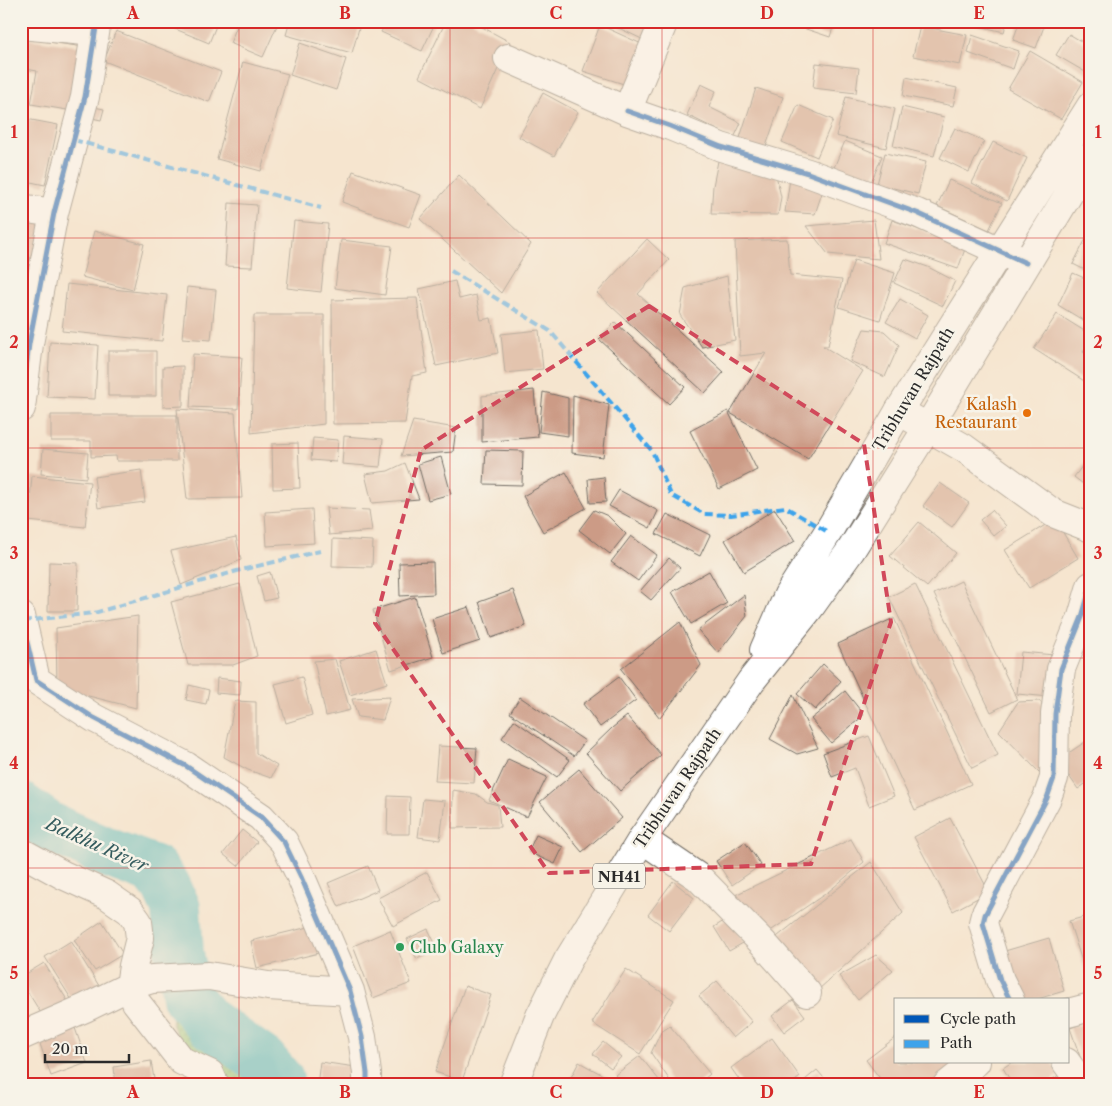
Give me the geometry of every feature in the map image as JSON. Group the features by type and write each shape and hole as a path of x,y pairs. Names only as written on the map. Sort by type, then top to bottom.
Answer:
{"main road":[{"path":"627,111 664,21"},
{"path":"21,25 96,27 85,97 54,213 29,344 22,398"},
{"path":"508,58 627,111 721,147 808,172 917,212 1026,263"},
{"name":"Tribhuvan Rajpath","path":"751,681 788,595 828,532 899,411 1091,106"},
{"name":"Tribhuvan Rajpath","path":"514,1085 540,1016 568,960 642,839 751,681 808,610 850,550 928,427 1091,157"},
{"path":"21,208 54,213"},
{"path":"899,411 964,448 1053,514 1091,528"},
{"path":"1009,998 1000,980 983,923 985,915 1047,798 1054,778 1055,714 1061,669 1082,617 1091,586"},
{"path":"21,616 36,680 94,718 186,766 261,817 284,842 350,991 362,1037 368,1073 367,1085"},
{"path":"642,839 698,877 763,943 807,993"},
{"path":"21,852 63,875 107,895 130,911 138,922 140,938 133,966 141,982 136,1002 182,1061 210,1074 215,1085"},
{"path":"21,1036 141,982 209,976 268,986 350,991"},
{"path":"1070,1012 1091,1007"},
{"path":"947,1085 973,1064"},
{"path":"1067,1064 1079,1085"}],"highlighted area":[{"path":"649,306 864,444 891,622 811,864 549,873 375,623 421,450"}],"green space":[{"path":"183,966 258,1085 201,1085 172,1024"}],"building":[{"path":"156,21 218,21 209,43"},
{"path":"239,21 279,21 263,57 230,43"},
{"path":"290,21 361,21 352,53 286,35"},
{"path":"387,21 436,21 422,51 381,32"},
{"path":"446,21 471,21 510,42 480,109 419,77"},
{"path":"604,21 652,21 646,41"},
{"path":"782,21 835,21 830,37"},
{"path":"975,21 1007,21 1004,32 975,25"},
{"path":"1020,21 1046,21 1036,48 1013,40"},
{"path":"600,25 646,46 630,86 583,71"},
{"path":"920,26 967,35 960,65 913,56"},
{"path":"116,31 221,72 209,102 104,61"},
{"path":"1069,34 1091,47 1091,67 1087,73 1056,55"},
{"path":"972,35 1019,51 1013,69 968,53"},
{"path":"21,38 84,47 73,111 31,104 37,71 21,68"},
{"path":"300,43 346,59 336,90 290,75"},
{"path":"1030,51 1083,82 1061,119 1008,89"},
{"path":"243,62 288,74 261,171 217,159"},
{"path":"816,63 859,68 856,93 813,88"},
{"path":"906,77 957,88 953,106 903,96"},
{"path":"701,84 716,91 709,107 741,123 734,138 687,115"},
{"path":"756,88 783,97 764,152 738,144"},
{"path":"543,93 578,112 554,156 519,137"},
{"path":"846,97 895,109 886,148 836,136"},
{"path":"798,105 833,120 817,157 782,142"},
{"path":"89,106 104,109 101,120 87,117"},
{"path":"902,107 944,117 934,156 893,146"},
{"path":"21,118 58,125 45,185 21,180"},
{"path":"955,128 984,141 969,172 940,158"},
{"path":"845,141 882,156 870,185 833,170"},
{"path":"993,142 1027,158 1007,201 972,183"},
{"path":"885,153 926,162 918,194 877,184"},
{"path":"719,156 774,166 781,197 778,215 711,214 713,186"},
{"path":"353,171 421,195 409,227 342,202"},
{"path":"791,172 824,187 815,214 785,212"},
{"path":"459,175 531,244 501,293 420,219"},
{"path":"949,180 1002,203 989,230 937,206"},
{"path":"229,203 257,205 252,267 225,266"},
{"path":"21,217 43,221 35,261 21,258"},
{"path":"874,220 879,259 828,254 806,226"},
{"path":"892,220 966,246 958,269 884,243"},
{"path":"294,221 328,224 321,292 287,288"},
{"path":"1091,229 1091,273 1073,264"},
{"path":"94,231 144,244 133,290 82,277"},
{"path":"647,239 669,260 638,294 724,372 705,393 597,293"},
{"path":"787,239 790,275 842,280 828,346 823,346 863,371 808,459 730,413 766,353 740,356 735,241"},
{"path":"341,240 392,246 385,295 335,288"},
{"path":"905,259 928,267 955,281 943,306 894,283"},
{"path":"854,260 895,273 880,320 839,307"},
{"path":"21,273 29,275 24,302 21,302"},
{"path":"1073,273 1091,281 1091,325 1058,305"},
{"path":"727,276 735,340 702,347 680,315 685,288"},
{"path":"455,281 459,299 476,295 481,320 491,318 498,353 436,366 419,289"},
{"path":"67,284 167,295 162,341 62,331"},
{"path":"187,287 216,290 211,340 182,338"},
{"path":"417,298 427,373 412,376 405,423 333,424 332,300"},
{"path":"900,299 928,315 915,338 886,322"},
{"path":"1057,314 1091,335 1091,340 1083,352 1091,357 1091,382 1089,384 1034,349"},
{"path":"254,315 324,315 324,424 251,433"},
{"path":"615,322 685,387 669,404 599,339"},
{"path":"864,329 884,331 899,345 885,377 850,361"},
{"path":"539,330 543,369 505,373 501,334"},
{"path":"50,342 98,345 95,399 47,397"},
{"path":"108,351 156,351 156,396 108,396"},
{"path":"193,354 242,357 238,409 190,407"},
{"path":"183,366 183,406 163,407 163,367"},
{"path":"534,390 538,437 482,442 482,396"},
{"path":"543,392 568,398 568,436 539,432"},
{"path":"573,395 609,405 603,457 572,453"},
{"path":"177,409 235,413 242,498 187,499"},
{"path":"728,411 757,470 719,489 690,431"},
{"path":"51,415 177,415 177,461 117,461 116,456 91,457 91,441 51,441"},
{"path":"413,421 456,428 453,452 401,456"},
{"path":"344,436 383,439 380,467 342,464"},
{"path":"313,438 338,440 336,462 311,460"},
{"path":"298,443 300,488 273,489 272,444"},
{"path":"43,449 88,453 86,478 41,474"},
{"path":"486,450 523,451 522,485 484,484"},
{"path":"441,457 451,494 428,500 418,464"},
{"path":"1086,461 1091,464 1091,490 1074,477"},
{"path":"405,463 419,499 372,503 365,474 388,471"},
{"path":"141,470 145,502 98,508 94,477"},
{"path":"566,472 586,508 543,532 523,496"},
{"path":"32,476 90,482 85,527 28,521"},
{"path":"604,477 606,502 590,503 588,479"},
{"path":"940,483 969,503 952,527 923,506"},
{"path":"619,490 658,511 650,528 609,506"},
{"path":"326,508 369,510 372,531 329,535"},
{"path":"312,509 314,543 267,546 265,512"},
{"path":"775,509 795,541 744,572 725,540"},
{"path":"594,510 608,516 626,534 610,554 579,530"},
{"path":"992,510 1006,526 994,536 980,520"},
{"path":"667,514 710,535 700,556 656,534"},
{"path":"1055,519 1078,558 1029,588 1005,550"},
{"path":"919,522 956,553 927,587 890,556"},
{"path":"631,536 657,555 638,581 611,562"},
{"path":"236,537 241,560 181,585 171,551"},
{"path":"333,539 373,541 372,567 332,566"},
{"path":"669,558 680,568 651,600 640,591"},
{"path":"49,562 78,563 77,611 48,611"},
{"path":"433,562 434,594 400,596 399,563"},
{"path":"709,571 727,603 691,624 672,592"},
{"path":"270,572 277,598 264,601 257,576"},
{"path":"961,581 1017,699 991,712 934,594"},
{"path":"240,584 257,656 233,665 188,665 171,602"},
{"path":"915,584 998,755 972,768 889,597"},
{"path":"513,590 526,626 491,638 479,602"},
{"path":"744,595 747,616 718,653 698,630"},
{"path":"415,597 433,657 391,670 373,610"},
{"path":"469,607 480,641 443,653 432,619"},
{"path":"138,616 136,708 57,688 56,628"},
{"path":"894,618 971,784 915,810 838,644"},
{"path":"680,622 701,665 660,718 621,669"},
{"path":"376,649 387,683 350,695 339,661"},
{"path":"1021,652 1054,655 1050,697 1017,694"},
{"path":"335,659 350,710 326,716 314,661"},
{"path":"823,664 841,681 815,710 797,694"},
{"path":"302,677 312,715 286,723 275,684"},
{"path":"619,677 636,700 600,727 583,704"},
{"path":"217,678 241,681 240,695 216,693"},
{"path":"189,685 209,690 206,704 186,700"},
{"path":"845,691 864,715 831,743 811,719"},
{"path":"793,695 818,748 797,754 770,739"},
{"path":"390,697 383,720 358,717 352,699"},
{"path":"520,697 585,741 574,756 510,713"},
{"path":"235,701 256,702 256,753 277,766 271,778 248,770 224,757"},
{"path":"1039,701 1051,710 1051,735 1040,773 999,731 1018,702"},
{"path":"627,716 661,755 620,791 586,753"},
{"path":"514,720 570,760 557,777 502,738"},
{"path":"869,736 894,796 869,806 855,768 832,777 823,753"},
{"path":"1091,738 1091,780 1078,789 1058,760"},
{"path":"438,746 477,748 474,783 435,781"},
{"path":"508,759 547,777 527,817 489,800"},
{"path":"579,769 622,818 582,852 540,802"},
{"path":"453,790 476,794 487,802 498,805 500,827 452,828"},
{"path":"388,796 410,797 409,834 387,834"},
{"path":"423,799 445,801 440,840 418,837"},
{"path":"950,818 989,892 953,911 914,837"},
{"path":"242,830 257,842 238,866 223,854"},
{"path":"536,835 563,847 555,864 528,852"},
{"path":"851,839 864,862 828,892 769,932 731,897"},
{"path":"745,842 761,865 732,885 716,861"},
{"path":"871,862 903,913 818,990 773,940"},
{"path":"368,866 378,890 339,907 328,883"},
{"path":"427,872 442,900 393,926 378,898"},
{"path":"673,881 694,898 669,931 648,915"},
{"path":"1091,915 1091,979 1088,980 1069,921"},
{"path":"729,918 743,943 729,951 714,927"},
{"path":"102,921 123,954 95,971 74,940"},
{"path":"317,925 323,952 257,968 251,941"},
{"path":"428,929 438,949 417,959 407,939"},
{"path":"390,930 411,983 373,998 353,946"},
{"path":"1049,938 1064,991 1041,998 1019,998 1005,951"},
{"path":"71,941 101,989 75,1005 45,957"},
{"path":"876,955 893,970 858,1000 839,976"},
{"path":"44,963 69,1003 44,1018 21,981 21,977"},
{"path":"626,969 674,1000 640,1054 592,1023"},
{"path":"717,981 752,1022 733,1038 699,996"},
{"path":"465,986 491,995 462,1081 435,1072"},
{"path":"793,1000 805,1016 784,1032 772,1016"},
{"path":"1091,1021 1091,1069 1085,1071 1070,1028"},
{"path":"670,1026 710,1074 697,1085 673,1085 651,1053 661,1032"},
{"path":"75,1028 87,1063 51,1076 39,1041"},
{"path":"772,1038 800,1077 790,1085 743,1085 731,1068"},
{"path":"894,1039 894,1064 962,1064 936,1085 885,1085 866,1060"},
{"path":"603,1042 621,1057 611,1068 593,1054"},
{"path":"640,1056 663,1085 622,1085 615,1075"},
{"path":"151,1061 155,1085 116,1085 114,1067"},
{"path":"320,1062 356,1067 353,1085 317,1085"},
{"path":"579,1062 610,1079 607,1085 567,1085"},
{"path":"1009,1064 1052,1064 1059,1075 1044,1085 1013,1085 1003,1068"},
{"path":"817,1070 830,1085 799,1085"}],"waterway":[{"name":"Balkhu River","path":"21,807 48,826 106,852 154,870 166,886 176,908 179,953 187,997 209,1023 263,1061 279,1080 279,1085"}],"marked path":[{"path":"74,140 321,208"},
{"path":"451,271 550,331 652,451 671,495 704,514 731,515 785,507 828,532"},
{"path":"23,621 94,613 237,571 320,551"}],"cycle path":[{"path":"21,408 29,344 54,213 85,97 97,21"},
{"path":"627,111 721,147 808,173 917,213 1026,263"},
{"path":"1009,998 1000,980 983,923 985,915 1047,798 1054,778 1055,714 1061,669 1082,617 1091,586"},
{"path":"21,616 36,680 94,718 186,766 261,817 284,842 350,991 362,1037 367,1085"}],"place":[{"name":"Kalash Restaurant","path":"1027,413"},
{"name":"Club Galaxy","path":"400,947"}]}
